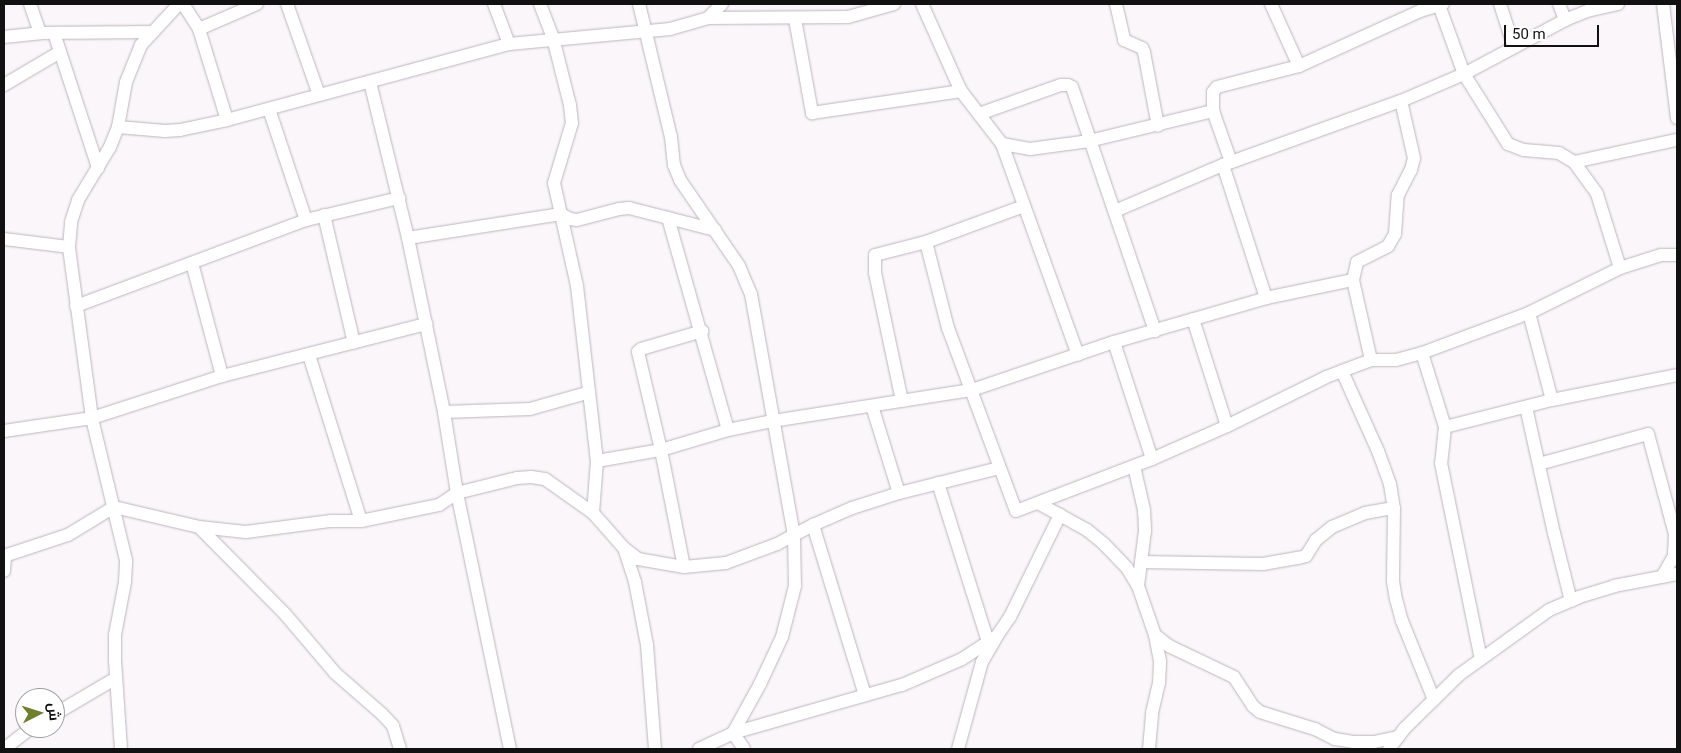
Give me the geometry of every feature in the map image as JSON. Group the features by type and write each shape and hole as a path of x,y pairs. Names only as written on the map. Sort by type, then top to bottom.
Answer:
{"street":[{"path":"30,4 40,33"},
{"path":"121,749 115,635 125,582 126,560 92,418 69,247 71,222 78,200 98,168 118,127 131,66 141,45 179,4"},
{"path":"183,4 199,29 227,120"},
{"path":"199,29 257,4"},
{"path":"287,4 319,95"},
{"path":"494,4 509,44"},
{"path":"540,4 553,38 572,123 554,183 576,286 596,461 594,513"},
{"path":"639,4 671,137 674,166 680,180 740,266 751,294 794,535 795,586 782,637 760,684 733,733"},
{"path":"708,18 722,4"},
{"path":"118,127 165,131 227,120 509,44 553,38 670,29 708,18 795,19 848,17 894,4"},
{"path":"922,4 961,91 1002,144 1078,354"},
{"path":"1116,4 1124,40 1142,48 1144,52 1149,70 1158,126"},
{"path":"1271,4 1299,66"},
{"path":"1266,298 1213,111 1213,92 1217,87 1299,66 1419,7 1441,4 1464,74 1508,144 1524,150 1559,153 1574,162 1597,194 1620,268"},
{"path":"1500,4 1514,47"},
{"path":"1559,4 1565,20"},
{"path":"1115,211 1227,164 1401,102 1464,74 1565,20 1587,11 1618,4"},
{"path":"1663,4 1677,118"},
{"path":"795,19 812,113 961,91"},
{"path":"4,38 40,33 153,32"},
{"path":"54,33 98,168"},
{"path":"4,85 60,52"},
{"path":"370,82 408,238 444,412 457,493 510,749"},
{"path":"979,114 1061,85 1068,85 1072,88 1077,96 1089,141 1115,211 1155,331"},
{"path":"1370,360 1353,280 1357,262 1388,246 1395,234 1398,195 1411,170 1414,158 1401,102"},
{"path":"269,109 306,220"},
{"path":"1002,144 1030,149 1089,141 1158,126 1213,111"},
{"path":"1574,162 1677,140"},
{"path":"76,306 306,220 399,198"},
{"path":"902,401 874,258 878,253 926,242 1024,206"},
{"path":"408,238 561,214 570,219 577,220 629,208 715,230"},
{"path":"324,215 354,343"},
{"path":"668,218 702,331 728,430"},
{"path":"4,239 69,247"},
{"path":"926,242 940,302 1016,511 1152,459 1228,426 1342,371 1370,360 1396,360 1422,353 1529,313 1620,268 1661,256 1677,255"},
{"path":"192,263 222,376"},
{"path":"596,461 661,450 728,430 773,421 972,390 1114,342 1193,319 1266,298 1353,280"},
{"path":"1529,313 1552,400"},
{"path":"1193,319 1228,426"},
{"path":"4,431 92,418 222,376 426,324"},
{"path":"684,567 661,450 638,352 641,349 702,331"},
{"path":"1114,342 1152,459"},
{"path":"1422,353 1445,427 1440,453 1441,463 1481,659"},
{"path":"308,355 361,521"},
{"path":"1342,371 1378,451 1390,484 1394,508 1393,581 1396,599 1402,621 1434,700"},
{"path":"1445,427 1552,400 1677,375"},
{"path":"444,412 530,409 587,393"},
{"path":"872,406 899,493"},
{"path":"1526,407 1571,601"},
{"path":"1538,464 1648,434 1675,534 1674,556 1662,577"},
{"path":"1134,466 1144,510 1145,531 1138,586"},
{"path":"4,571 4,556 68,535 114,507 200,527 246,532 330,521 361,521 439,505 457,493 517,478 531,477 545,479 594,513 624,548 638,559 684,567 726,563 777,544 834,515 899,493 999,468"},
{"path":"938,483 992,639"},
{"path":"1038,503 1087,530 1104,544 1127,568 1138,586 1155,636 1160,661 1159,683 1152,713 1149,749"},
{"path":"1141,562 1263,564 1298,558 1306,556 1312,550 1316,540 1332,526 1365,513 1394,508"},
{"path":"958,749 982,662 992,639 1010,616 1060,515"},
{"path":"813,525 865,695"},
{"path":"200,527 285,614 335,673 382,714 392,726 400,749"},
{"path":"624,548 635,582 647,645 655,749"},
{"path":"1388,749 1398,736 1459,675 1527,624 1549,610 1614,586 1677,574"},
{"path":"1155,636 1169,646 1234,678 1253,706 1260,712 1316,729 1335,739 1353,742 1374,742 1398,736"},
{"path":"699,749 733,733 902,685 962,659 992,639"},
{"path":"65,708 116,678"},
{"path":"733,733 744,749"},
{"path":"4,749 18,738"}]}
